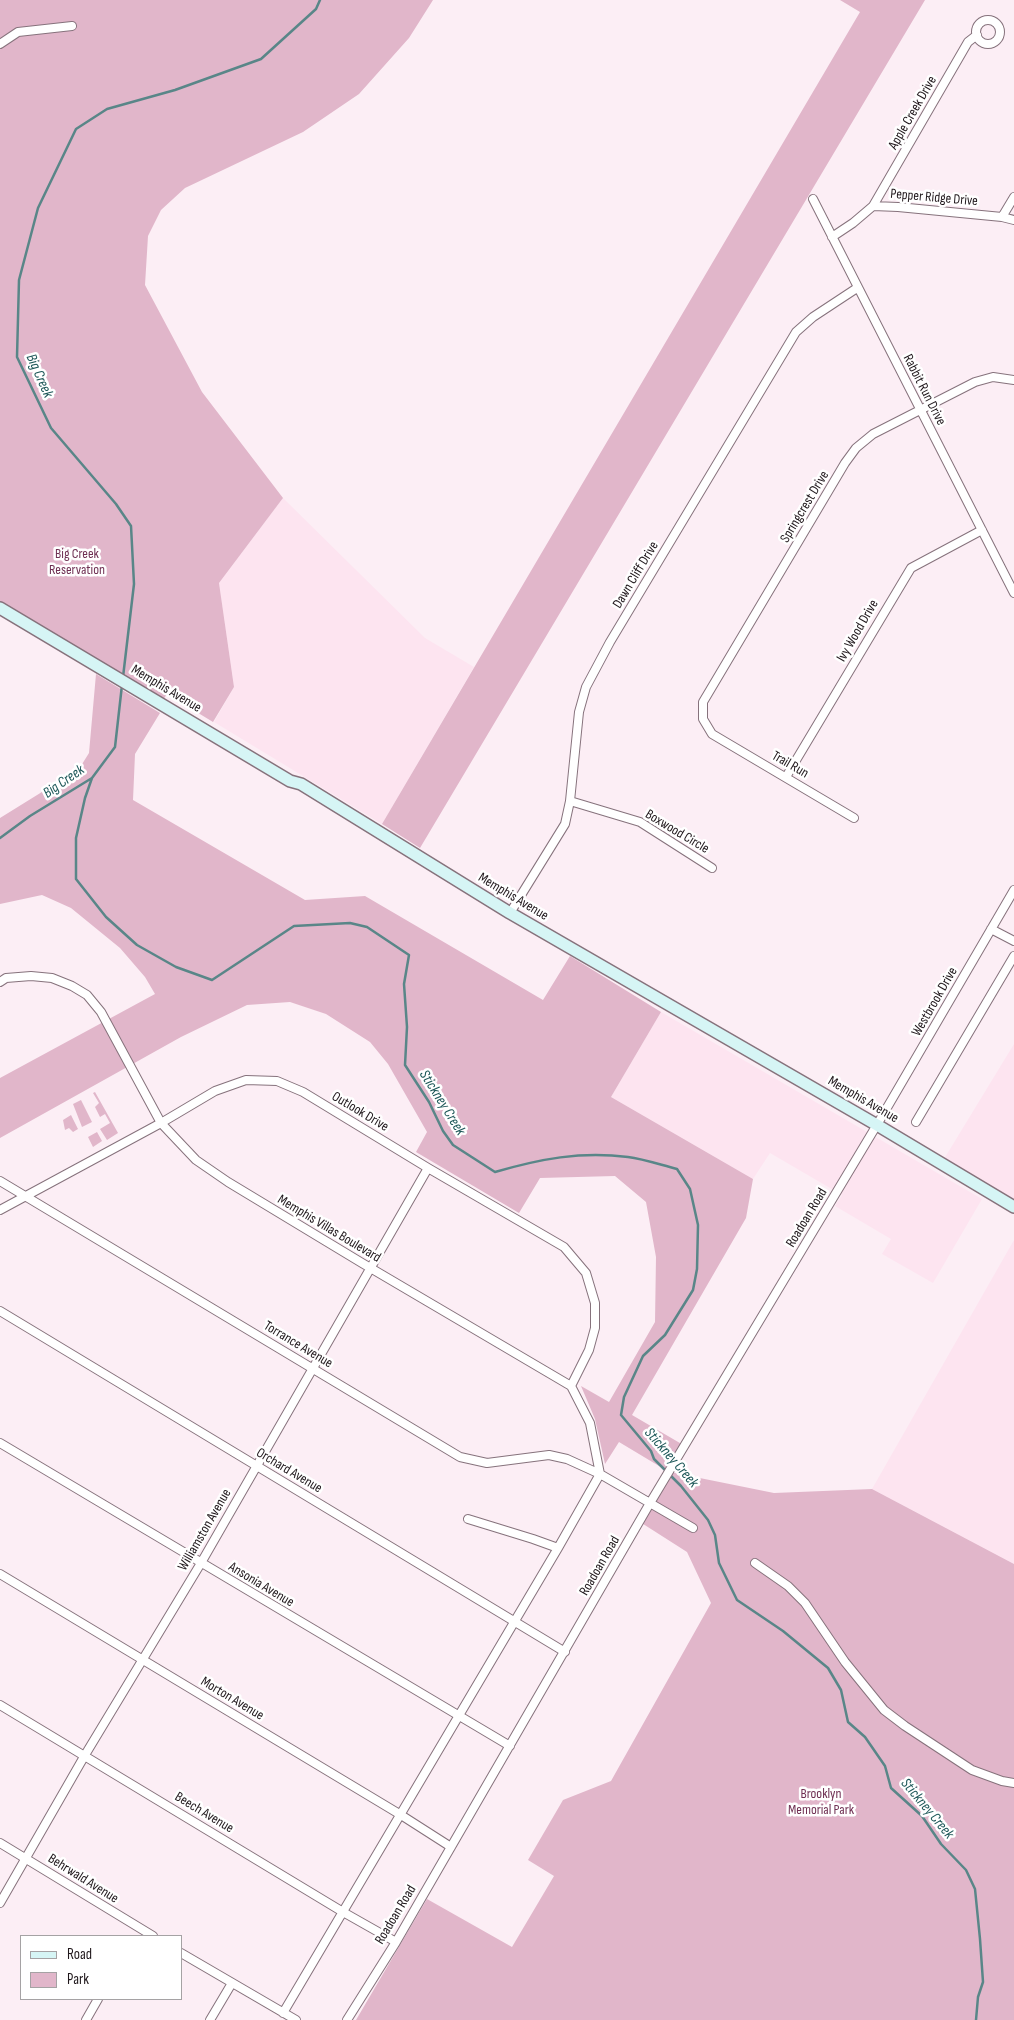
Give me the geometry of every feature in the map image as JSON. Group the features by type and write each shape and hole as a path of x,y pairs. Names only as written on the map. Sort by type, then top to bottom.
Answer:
{"main road":[{"name":"Memphis Avenue","path":"0,608 290,781 301,784 510,913 877,1125 1014,1207"}],"street":[{"path":"0,44 18,32 72,26"},
{"name":"Apple Creek Drive","path":"873,206 968,42 977,35"},
{"path":"1002,217 1014,197"},
{"name":"Rabbit Run Drive","path":"813,199 1014,593"},
{"name":"Pepper Ridge Drive","path":"832,236 853,223 873,206 1002,217 1014,220"},
{"name":"Dawn Cliff Drive","path":"510,913 565,824 570,801 579,712 586,686 610,642 796,332 813,317 857,288"},
{"name":"Springcrest Drive","path":"712,734 703,719 704,702 845,463 856,448 874,434 984,378 1002,377 1014,380"},
{"name":"Ivy Wood Drive","path":"786,777 911,568 982,530"},
{"name":"Trail Run","path":"712,734 854,818"},
{"name":"Boxwood Circle","path":"570,801 640,822 712,868"},
{"name":"Westbrook Drive","path":"877,1125 1014,890"},
{"path":"991,929 1014,941"},
{"path":"916,1122 1014,956"},
{"name":"Memphis Villas Boulevard","path":"0,982 6,978 31,976 52,978 88,995 101,1012 161,1122 196,1160 228,1182 370,1268 571,1386"},
{"name":"Outlook Drive","path":"0,1210 214,1091 246,1080 277,1081 303,1092 428,1168 564,1246 586,1273 595,1303 594,1328 589,1350 571,1386"},
{"name":"Roadoan Road","path":"347,2020 396,1942 650,1503 877,1125"},
{"name":"Williamston Avenue","path":"0,1903 85,1755 257,1466 428,1168"},
{"name":"Torrance Avenue","path":"0,1181 460,1457 487,1464 549,1455 567,1460 600,1474"},
{"name":"Orchard Avenue","path":"0,1311 565,1652"},
{"path":"283,2013 600,1474 590,1423 571,1386"},
{"name":"Ansonia Avenue","path":"0,1443 510,1746"},
{"path":"600,1474 693,1528"},
{"path":"468,1519 558,1548"},
{"path":"755,1563 788,1586 805,1603 845,1662 884,1710 972,1770 1002,1781 1014,1783"},
{"name":"Morton Avenue","path":"0,1574 401,1814 450,1847"},
{"name":"Beech Avenue","path":"0,1705 396,1942"},
{"name":"Behrwald Avenue","path":"0,1843 151,1935"},
{"path":"135,1935 139,1928"},
{"path":"182,1954 296,2020"},
{"path":"210,2020 232,1983"},
{"path":"86,2020 97,2000"}],"shaded area":[{"path":"283,498 425,638 474,667 382,824 214,722 234,687 219,583"},
{"path":"661,1012 982,1199 933,1283 882,1254 891,1239 835,1206 842,1195 770,1153 753,1179 611,1097"},
{"path":"1014,1044 1014,1200 944,1159"},
{"path":"1014,1240 1014,1564 872,1489"}],"green space":[{"name":"Big Creek Reservation","path":"0,0 433,0 409,38 359,94 303,132 185,188 161,210 148,236 145,285 202,392 283,498 219,583 234,687 213,722 167,694 161,703 0,607"},
{"path":"840,0 925,0 420,848 382,824 860,12"},
{"name":"Brooklyn Memorial Park","path":"96,674 160,713 135,754 133,800 305,900 365,896 543,1000 570,956 661,1012 611,1097 753,1179 746,1218 632,1415 685,1446 670,1472 774,1493 872,1489 1014,1564 1014,2020 356,2020 427,1899 512,1947 554,1876 528,1860 563,1800 611,1781 711,1603 687,1552 640,1522 669,1472 619,1442 605,1464 595,1419 581,1386 609,1402 655,1322 656,1257 646,1202 615,1176 540,1178 519,1213 416,1152 427,1132 388,1064 370,1042 326,1014 290,1002 247,1005 181,1037 0,1138 0,1078 155,994 145,977 120,948 71,908 42,895 0,904 0,818 79,769 89,753"},
{"path":"95,1092 118,1133 107,1140 100,1129 110,1123 105,1114 100,1117 95,1107 99,1103 93,1093"},
{"path":"81,1100 92,1122 82,1127 73,1104"},
{"path":"71,1115 78,1129 73,1132 69,1128 65,1130 63,1120"},
{"path":"97,1132 102,1141 93,1147 88,1137"}],"waterway":[{"name":"Big Creek","path":"123,677 134,584 131,526 116,504 51,428 17,357 19,280 38,208 76,129 107,109 175,90 261,59 316,9 320,0"},
{"name":"Stickney Creek","path":"0,838 30,816 92,778 115,747 122,685"},
{"name":"Stickney Creek","path":"92,778 85,798 76,838 76,879 106,917 137,945 176,967 212,980 294,926 350,923 367,927 409,955 404,984 407,1027 405,1065 429,1102 443,1131 453,1145 495,1172 560,1157 593,1155 634,1158 677,1169 690,1189 698,1225 697,1269 693,1290 665,1335 643,1356 624,1397 621,1415 651,1451 654,1459 681,1486 708,1520 715,1535 719,1563 737,1600 783,1631 828,1668 841,1690 848,1722 865,1737 885,1766 891,1788 922,1816 941,1844 966,1870 975,1889 983,1982 978,1997 976,2020"}]}
